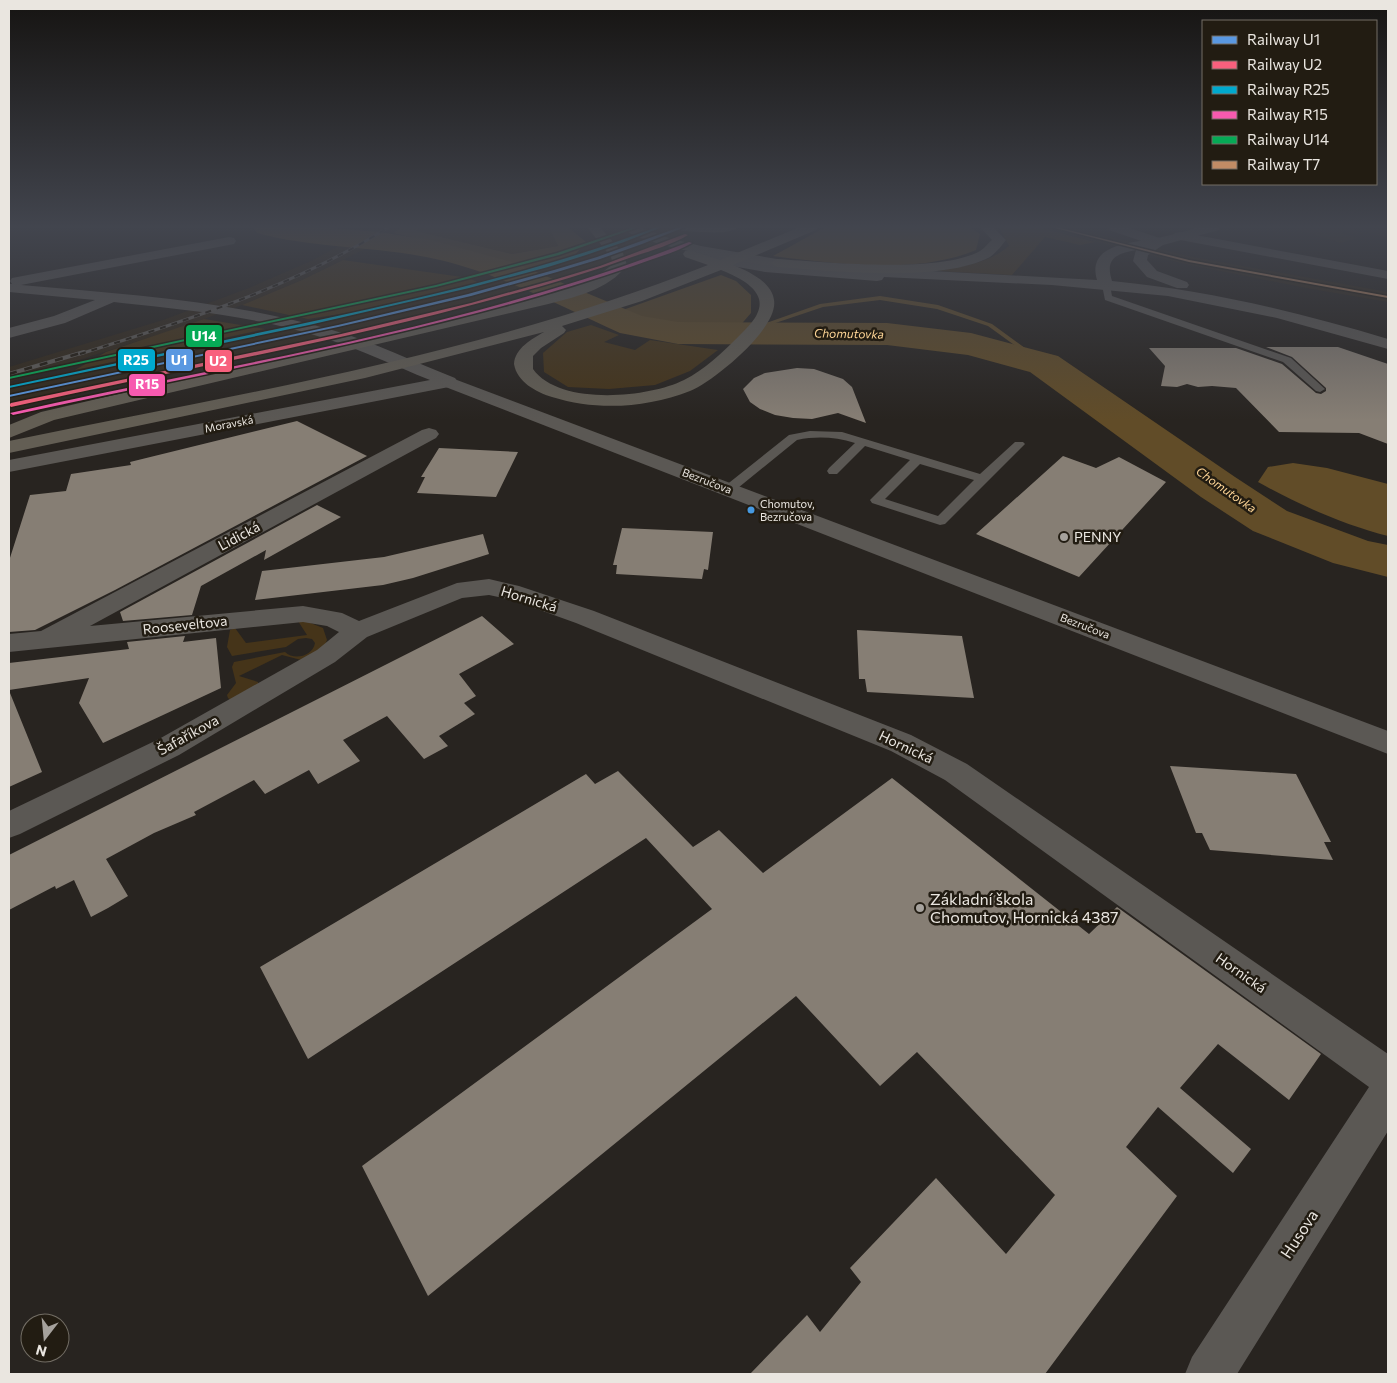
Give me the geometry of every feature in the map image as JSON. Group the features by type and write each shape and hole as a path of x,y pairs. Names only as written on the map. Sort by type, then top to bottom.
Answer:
{"highway":[{"path":"9,432 48,416 575,292"},
{"path":"9,432 330,371 411,352 540,317 623,292"},
{"path":"9,447 349,378 439,356 578,317 651,292"},
{"path":"578,317 534,346 524,356 522,366 527,377 542,387 590,400 618,401 649,396 689,385 710,371 741,344 763,319 768,311 764,292"}],"street":[{"name":"Bezručova","path":"45,292 242,314 340,338 449,382 1388,743"},
{"path":"1161,292 1240,304 1324,324 1388,344"},
{"path":"1213,292 1290,309 1388,344"},
{"path":"9,333 50,324 94,307 110,298"},
{"name":"Moravská","path":"9,466 449,382"},
{"name":"Lidická","path":"49,638 428,434"},
{"name":"Hornická","path":"358,631 457,591 489,587 519,594 584,617 900,743 956,772 1388,1077"},
{"name":"Rooseveltova","path":"9,643 303,614 333,619 358,631"},
{"name":"Šafaříkova","path":"9,825 169,747 326,656 358,631"},
{"name":"Husova","path":"1209,1374 1388,1094"}],"lane":[{"path":"1107,292 1108,298 1287,360 1320,390"},
{"path":"729,489 793,437 810,434 838,434 982,479"},
{"path":"833,471 863,442"},
{"path":"918,460 876,500 940,520 1019,444"}],"shaded area":[{"path":"239,292 274,292 180,328 9,382 9,367 163,320"},
{"path":"274,292 442,292 352,312 308,319 242,305"},
{"path":"442,292 514,292 365,328 9,405 9,384"},
{"path":"675,292 747,292 751,295 751,313 738,328 663,322 620,311"},
{"path":"1327,292 1385,292 1388,292 1388,302"},
{"path":"204,319 265,329 75,370 106,352"},
{"path":"591,325 619,335 604,342 635,350 650,340 718,350 690,371 655,385 609,389 568,387 544,372 543,353 567,332"},
{"path":"1293,463 1327,468 1388,484 1388,536 1321,513 1258,482 1268,467"},
{"path":"298,621 308,622 323,628 327,640 324,647 305,661 282,655 239,676 258,682 258,685 232,701 228,698 227,695 236,683 232,667 234,662 285,652 293,656 303,656 311,651 315,643 312,639 298,639 286,647 232,656 227,647 230,630 235,628 246,643 307,635"}],"building":[{"path":"1266,347 1338,347 1388,364 1388,444 1359,433 1279,432 1236,388 1198,387 1187,384 1177,387 1161,386 1165,366 1149,348 1236,348 1282,364 1316,393 1321,394 1326,391 1326,388 1292,357"},
{"path":"797,368 814,369 843,379 852,387 866,423 838,413 812,419 775,415 760,409 750,402 743,389 754,378 765,373"},
{"path":"297,421 367,456 115,590 35,630 9,632 9,561 30,495 66,491 71,474 131,465 130,462"},
{"path":"439,448 518,452 496,497 417,493 425,477 421,477"},
{"path":"1063,456 1096,468 1119,457 1166,482 1079,577 976,534"},
{"path":"317,505 341,517 264,560 266,550 201,586 192,615 123,621 120,612"},
{"path":"622,528 713,532 708,570 704,569 702,579 616,574 617,565 613,565"},
{"path":"483,534 489,554 413,578 383,585 255,600 262,571 384,557"},
{"path":"482,616 514,644 459,674 476,696 464,703 475,714 439,736 448,746 424,759 387,716 343,740 360,761 318,784 309,770 265,794 254,780 194,812 196,815 154,833 106,859 128,896 91,917 74,880 56,889 55,886 9,910 9,855"},
{"path":"857,630 962,636 974,698 867,692 865,679 859,679"},
{"path":"185,636 183,642 216,638 221,688 103,743 79,703 89,678 9,690 9,663 129,649 127,642"},
{"path":"9,694 42,772 9,787"},
{"path":"1170,766 1296,774 1331,842 1324,842 1333,860 1210,850 1202,833 1196,833"},
{"path":"618,771 693,847 719,830 763,873 892,778 1089,934 1117,907 1321,1054 1289,1100 1218,1044 1180,1088 1251,1149 1233,1173 1158,1107 1126,1147 1177,1196 1045,1374 750,1374 807,1315 820,1332 861,1282 850,1268 936,1178 1006,1254 1055,1195 917,1052 880,1086 796,996 428,1296 362,1166 712,909 646,838 308,1059 260,967 586,774 595,784"}],"waterway":[{"name":"Chomutovka","path":"554,292 633,325 678,333 887,334 971,344 1044,364 1218,487 1270,521 1351,552 1388,561"},
{"path":"741,333 822,305 880,298 938,307 990,325 1044,364"}],"railway":[{"path":"80,354 160,329 260,292"},
{"path":"9,374 84,352"}],"rail line":[{"name":"U14","path":"9,378 410,292"},
{"name":"R25","path":"9,387 449,292"},
{"name":"U1","path":"9,396 338,326 483,292"},
{"name":"U2","path":"11,405 341,335 429,315 518,292"},
{"name":"R15","path":"13,413 345,343 433,323 550,292"},
{"name":"T7","path":"1358,292 1388,297"}],"place":[{"name":"Chomutov, Bezručova","path":"751,510"},
{"name":"PENNY","path":"1064,537"},
{"name":"Základní škola Chomutov, Hornická 4387","path":"920,908"}]}
